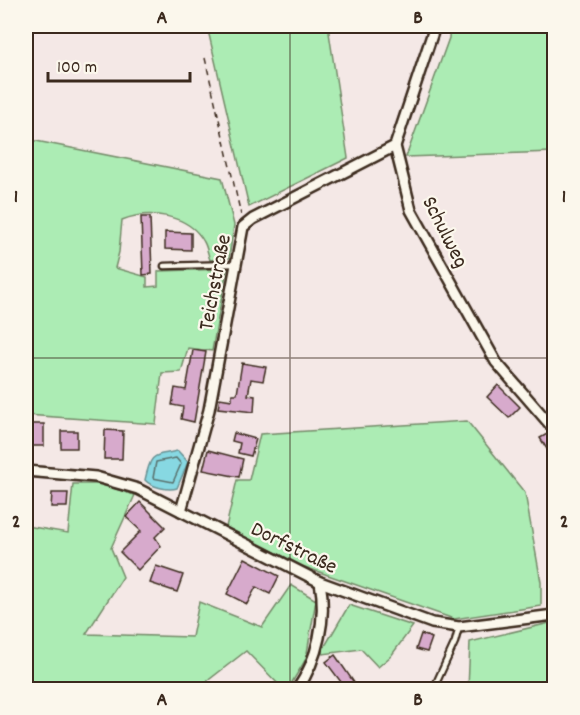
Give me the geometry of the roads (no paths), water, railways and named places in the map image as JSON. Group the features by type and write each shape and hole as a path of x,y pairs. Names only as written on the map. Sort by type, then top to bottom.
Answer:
{"street":[{"path":"395,146 435,26"},
{"name":"Teichstraße","path":"181,511 209,410 243,227 253,219 395,146"},
{"name":"Schulweg","path":"395,146 417,223 496,362 555,429"},
{"name":"Dorfstraße","path":"26,471 116,481 181,511 320,582 432,623 459,627 555,615"},
{"path":"297,690 304,679 317,645 324,603 320,582"},
{"path":"324,603 342,590"}],"lane":[{"path":"164,266 235,264"},
{"path":"432,690 455,642 459,627"}],"water":[{"path":"178,451 188,462 177,488 160,488 145,480 154,457"}]}
